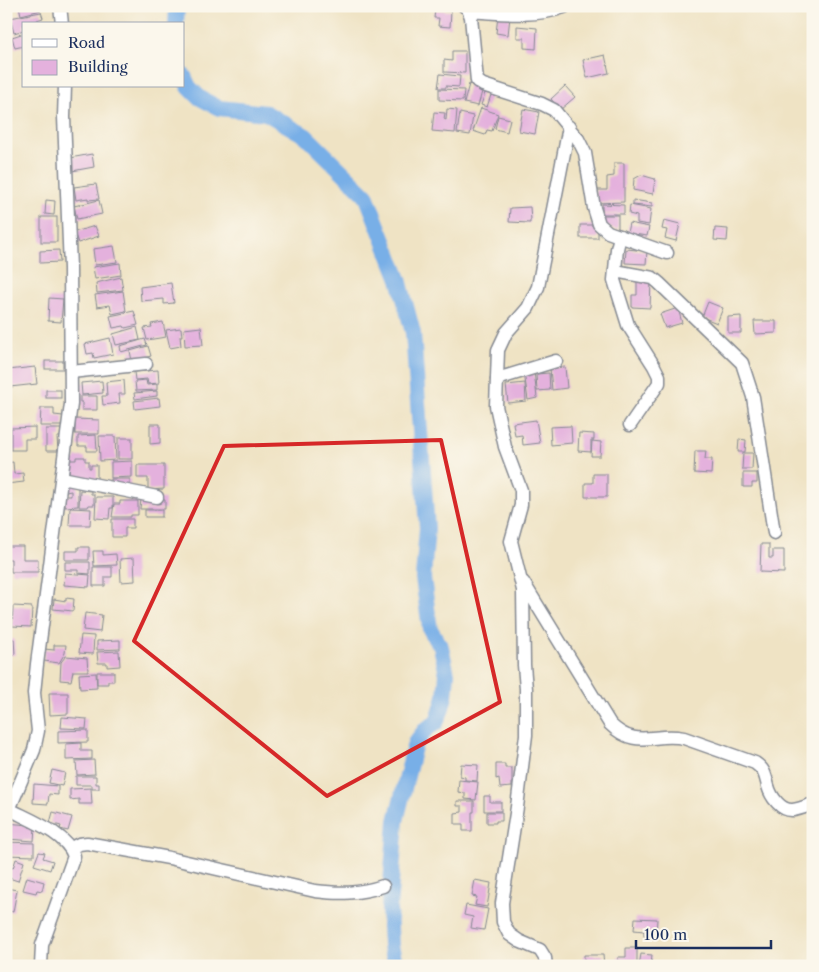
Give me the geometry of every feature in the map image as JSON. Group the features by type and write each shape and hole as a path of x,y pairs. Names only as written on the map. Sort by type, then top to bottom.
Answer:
{"street":[{"path":"60,6 62,22"},
{"path":"466,9 534,14 550,12 564,7"},
{"path":"466,9 471,17 474,35 477,81 554,110 569,127 585,153 596,218 604,230 667,253"},
{"path":"41,966 44,937 74,856 71,848 46,828 8,813 34,750 38,731 34,693 71,404 70,268 64,117 65,88"},
{"path":"546,966 545,958 540,950 519,941 509,934 503,922 502,903 526,735 526,689 523,590 511,541 521,505 521,490 504,447 496,406 498,350 506,333 528,308 538,287 569,127"},
{"path":"620,236 614,280 628,325 654,366 659,380 659,383 630,425"},
{"path":"615,271 653,278 742,363 753,398 774,533"},
{"path":"497,379 556,361"},
{"path":"71,372 146,364"},
{"path":"62,478 157,498"},
{"path":"519,576 610,724 618,732 627,737 639,739 674,736 684,738 755,763 762,768 772,796 786,808 792,810 813,804"},
{"path":"71,848 78,844 87,843 160,856 315,891 332,893 365,892 383,886"}],"highlighted area":[{"path":"441,440 500,702 327,796 134,641 224,446"}],"building":[{"path":"19,6 40,6 41,10 21,15"},
{"path":"435,10 451,11 450,27 438,26 439,18 434,18"},
{"path":"41,12 43,18 37,20 38,22 22,22 22,31 14,33 10,18"},
{"path":"498,16 510,17 508,35 496,33"},
{"path":"517,26 537,28 536,49 524,48 524,38 517,38"},
{"path":"22,34 22,46 15,48 12,37"},
{"path":"452,51 465,51 465,73 444,72 444,60 452,61"},
{"path":"605,55 609,73 587,78 583,60"},
{"path":"440,74 460,76 459,87 446,86 446,88 438,88"},
{"path":"469,84 483,88 478,106 464,103"},
{"path":"565,86 575,97 560,110 551,99"},
{"path":"487,87 493,89 487,107 481,105"},
{"path":"439,89 464,90 463,101 439,100"},
{"path":"481,108 498,114 492,131 487,130 485,135 473,131"},
{"path":"447,109 457,110 455,133 432,131 434,112 445,113 444,119 446,120"},
{"path":"523,109 539,112 535,134 519,131"},
{"path":"460,113 473,116 470,135 457,133"},
{"path":"498,116 510,119 507,132 495,129"},
{"path":"92,154 94,167 72,171 70,158"},
{"path":"614,163 624,163 624,202 596,203 596,190 607,190 607,177 614,176"},
{"path":"641,175 655,179 653,194 633,190 634,179"},
{"path":"96,184 99,199 76,200 74,187"},
{"path":"46,200 55,201 54,215 45,214"},
{"path":"99,200 102,214 77,219 74,206"},
{"path":"633,200 652,203 652,207 633,205"},
{"path":"602,204 624,205 624,214 602,214"},
{"path":"630,205 651,209 649,225 637,223 637,216 629,214"},
{"path":"530,207 530,223 509,222 510,208"},
{"path":"602,215 618,215 618,230 602,225"},
{"path":"41,217 57,217 57,242 41,242"},
{"path":"664,220 680,224 676,241 665,238 667,230 662,229"},
{"path":"629,223 649,227 647,236 627,233"},
{"path":"580,225 598,225 598,238 580,238"},
{"path":"95,226 99,236 78,243 74,232"},
{"path":"715,228 728,229 727,241 714,240"},
{"path":"114,246 117,262 95,265 93,249"},
{"path":"626,249 647,251 646,264 625,263"},
{"path":"59,250 60,262 40,263 40,251"},
{"path":"120,263 121,275 95,279 93,267"},
{"path":"121,277 123,290 97,293 96,283"},
{"path":"637,280 651,280 650,308 632,307 632,295 637,295"},
{"path":"171,283 174,303 164,304 164,299 141,301 140,287"},
{"path":"123,291 126,311 112,314 110,305 97,307 95,295"},
{"path":"49,298 63,299 61,322 48,321"},
{"path":"708,302 723,308 717,323 702,317"},
{"path":"678,308 682,323 665,328 660,314"},
{"path":"134,311 138,325 113,328 110,316"},
{"path":"741,316 741,333 728,333 728,317"},
{"path":"754,321 776,321 776,333 755,334"},
{"path":"163,322 166,337 147,340 144,328 152,327 151,324"},
{"path":"137,327 140,340 116,345 113,334"},
{"path":"201,327 203,345 185,346 184,329"},
{"path":"181,328 181,346 170,348 166,330"},
{"path":"110,338 113,354 94,358 93,353 87,354 85,344"},
{"path":"145,339 147,345 121,352 120,346"},
{"path":"148,346 151,356 132,361 130,351"},
{"path":"45,361 63,361 63,369 45,369"},
{"path":"35,367 37,384 10,387 8,370"},
{"path":"565,367 567,388 552,390 550,368"},
{"path":"158,370 159,383 148,384 147,379 135,380 134,372"},
{"path":"534,371 537,398 528,400 524,372"},
{"path":"549,373 550,390 537,391 536,374"},
{"path":"124,380 125,394 119,394 120,403 103,405 102,396 107,396 106,382"},
{"path":"146,380 147,385 157,384 157,390 136,391 135,381"},
{"path":"102,381 103,393 82,395 81,383"},
{"path":"525,383 526,401 508,403 506,385"},
{"path":"46,390 61,390 61,398 46,398"},
{"path":"157,391 157,396 135,399 134,393"},
{"path":"80,396 97,396 97,410 82,410"},
{"path":"159,398 160,406 135,409 134,401"},
{"path":"41,408 54,408 54,415 63,416 63,426 40,426"},
{"path":"75,419 99,420 99,434 75,434"},
{"path":"536,420 540,443 523,445 522,435 515,436 513,423"},
{"path":"150,424 160,424 160,443 150,444"},
{"path":"571,426 572,443 551,445 550,427"},
{"path":"35,427 35,439 25,439 25,450 11,450 11,428"},
{"path":"46,429 61,429 61,437 57,437 58,451 46,451"},
{"path":"579,433 594,434 594,440 591,440 591,452 578,451"},
{"path":"96,435 97,451 87,451 87,446 78,446 78,436"},
{"path":"99,436 115,436 116,460 100,461"},
{"path":"118,438 132,438 132,459 118,459"},
{"path":"739,439 746,440 745,452 738,452"},
{"path":"592,441 601,442 600,456 591,456"},
{"path":"695,451 706,451 705,459 712,459 711,474 694,473"},
{"path":"743,453 753,453 752,469 742,469"},
{"path":"76,457 85,457 85,461 89,461 89,468 91,468 91,465 97,465 97,480 69,478 69,460 76,460"},
{"path":"132,461 132,477 111,478 111,462"},
{"path":"13,462 14,474 23,473 24,482 6,484 6,463"},
{"path":"137,465 164,465 164,489 148,490 148,478 137,478"},
{"path":"743,473 757,473 757,483 752,483 752,487 743,487"},
{"path":"593,474 607,474 607,497 585,497 585,483 593,483"},
{"path":"111,479 130,479 130,488 111,488"},
{"path":"78,482 78,506 65,507 65,496 71,496 71,491 66,492 65,483"},
{"path":"80,490 91,491 91,494 94,494 94,505 79,507"},
{"path":"96,497 113,497 113,508 110,508 109,519 95,518"},
{"path":"141,498 165,499 165,509 140,509"},
{"path":"120,501 138,501 138,515 112,517 114,504 120,504"},
{"path":"70,508 91,509 90,525 69,525"},
{"path":"145,510 162,510 162,517 145,517"},
{"path":"112,519 133,519 133,528 125,528 125,537 112,537"},
{"path":"761,544 769,544 769,558 773,558 773,550 784,550 784,573 760,572"},
{"path":"6,546 23,546 23,559 38,559 38,572 11,572 11,559 6,559"},
{"path":"78,547 89,547 89,560 65,560 65,551 78,551"},
{"path":"93,551 103,551 103,555 116,554 117,565 94,566"},
{"path":"134,558 135,581 121,582 120,559"},
{"path":"65,562 90,562 90,574 78,573 78,570 65,570"},
{"path":"93,567 112,567 112,577 105,577 105,586 93,586"},
{"path":"65,573 90,575 89,587 64,585"},
{"path":"66,598 74,599 73,611 53,609 54,599 66,601"},
{"path":"13,606 32,607 31,627 12,626"},
{"path":"6,608 10,608 10,625 6,624"},
{"path":"85,613 102,615 100,632 83,630"},
{"path":"81,635 94,636 93,654 79,653"},
{"path":"6,639 14,639 15,655 6,655"},
{"path":"120,640 120,649 97,650 97,641"},
{"path":"54,645 66,645 65,653 59,663 44,661 44,649 54,650"},
{"path":"119,651 120,666 107,667 107,663 98,663 97,652"},
{"path":"66,656 87,658 88,671 73,671 71,681 60,680 61,662"},
{"path":"97,672 114,672 114,681 108,681 108,684 97,684"},
{"path":"96,673 97,688 80,689 79,674"},
{"path":"49,693 68,693 68,714 50,715"},
{"path":"62,717 87,719 86,729 61,728"},
{"path":"88,730 88,742 58,743 58,731"},
{"path":"81,743 81,751 92,751 92,759 66,760 66,744"},
{"path":"94,760 95,774 77,775 76,761"},
{"path":"461,764 478,765 477,781 465,780 465,777 460,776"},
{"path":"496,764 505,764 505,768 512,768 512,787 500,788 499,778 496,779"},
{"path":"52,770 65,773 62,786 49,783"},
{"path":"76,776 96,776 96,784 99,784 99,789 92,789 92,785 76,785"},
{"path":"459,780 478,782 476,800 465,799 465,793 458,792"},
{"path":"34,784 58,786 58,795 49,794 48,804 33,803"},
{"path":"91,788 92,804 79,804 79,799 70,800 70,789"},
{"path":"484,796 490,796 490,802 501,802 501,811 484,811"},
{"path":"457,801 474,801 472,831 463,831 463,824 455,824 455,813 462,812 462,806 457,806"},
{"path":"53,812 72,817 68,831 60,829 61,826 50,823"},
{"path":"487,812 502,812 502,821 487,823"},
{"path":"7,823 35,827 34,841 7,839"},
{"path":"6,842 34,843 34,856 6,855"},
{"path":"39,852 45,853 43,858 53,861 50,870 34,865"},
{"path":"16,859 24,862 18,881 6,877 6,866 13,868"},
{"path":"27,877 44,882 42,891 37,890 36,893 23,890"},
{"path":"475,880 491,883 487,907 475,905 477,897 472,896"},
{"path":"6,888 17,890 13,912 6,910"},
{"path":"466,905 488,909 484,930 471,928 473,917 464,915"},
{"path":"635,918 657,919 656,936 644,936 644,931 634,930"},
{"path":"626,948 637,948 637,966 618,966 618,957 626,957"},
{"path":"641,954 652,955 651,966 639,966"},
{"path":"584,955 603,955 604,966 584,966"}],"waterway":[{"path":"176,22 177,6"},
{"path":"185,78 189,87 200,98 219,108 266,113 306,136 366,195 399,279 413,333 427,528 423,578 430,629 441,647 447,674 445,696 436,723 426,729 415,743 396,821 389,909 391,946 396,966"}]}
